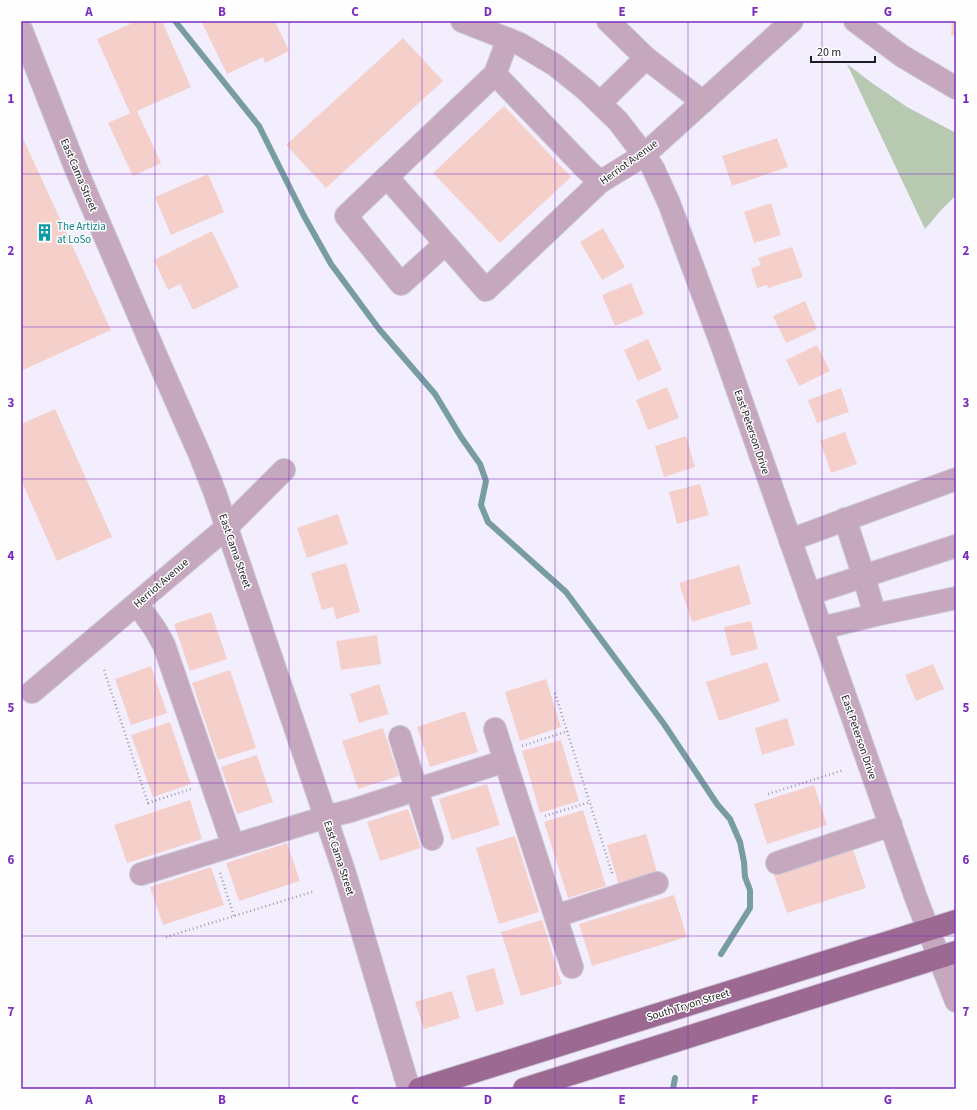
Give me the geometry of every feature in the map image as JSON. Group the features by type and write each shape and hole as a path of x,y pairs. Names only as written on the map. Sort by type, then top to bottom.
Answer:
{"main road":[{"name":"South Tryon Street","path":"419,1089 956,921"},
{"path":"524,1089 948,954"}],"street":[{"name":"East Cama Street","path":"33,21 21,28 76,169 200,455 227,527 345,874 409,1089"},
{"name":"East Peterson Drive","path":"462,21 520,44 555,65 586,90 618,121 653,168 669,203 721,343 928,930 948,954 956,1001"},
{"path":"608,21 646,58 703,102"},
{"name":"Herriot Avenue","path":"445,244 486,290 600,182 644,155 792,21"},
{"path":"855,21 902,56 956,88"},
{"path":"387,177 445,244 401,284 346,216 495,74 508,40"},
{"path":"600,103 646,58"},
{"path":"495,74 600,182"},
{"name":"Herriot Avenue","path":"32,692 227,527 284,470"},
{"path":"790,540 956,479"},
{"path":"845,519 875,615"},
{"path":"809,594 956,546"},
{"path":"822,628 956,598"},
{"path":"137,604 155,629 164,645 233,845"},
{"path":"495,729 511,755 556,916 572,967"},
{"path":"400,737 432,839"},
{"path":"141,874 326,817 350,812 416,790 511,755"},
{"path":"777,863 890,825"},
{"path":"556,916 657,883"}],"path":[{"path":"104,670 148,803 194,789"},
{"path":"555,693 615,880"},
{"path":"511,755 568,731"},
{"path":"768,794 844,770"},
{"path":"540,818 590,802"},
{"path":"218,868 234,916"},
{"path":"166,937 316,891"}],"green space":[{"path":"847,64 907,107 956,133 956,195 925,229"}],"building":[{"path":"137,21 162,21 191,87 137,111 161,163 133,176 108,123 130,113 97,39"},
{"path":"201,21 275,21 289,51 265,63 263,57 227,74"},
{"path":"952,21 956,21 956,36 951,35"},
{"path":"403,38 443,81 326,188 286,145"},
{"path":"504,106 571,177 500,243 433,173"},
{"name":"The Artizia at LoSo","path":"21,134 111,330 21,371"},
{"path":"777,138 788,167 732,186 722,156"},
{"path":"208,174 224,212 171,235 155,197"},
{"path":"771,203 781,235 754,243 744,212"},
{"path":"603,228 625,267 602,280 580,242"},
{"path":"212,231 239,287 193,310 180,284 168,290 154,260"},
{"path":"792,247 803,277 768,288 767,285 757,288 751,268 761,265 758,258"},
{"path":"631,283 644,314 615,326 602,295"},
{"path":"805,301 817,329 786,343 773,316"},
{"path":"648,339 662,370 638,381 624,350"},
{"path":"817,345 830,371 799,386 786,360"},
{"path":"667,387 679,418 648,430 636,400"},
{"path":"841,388 849,412 817,423 808,400"},
{"path":"55,409 112,537 57,561 21,480 21,424"},
{"path":"845,432 857,464 831,473 820,441"},
{"path":"686,436 695,467 664,477 655,446"},
{"path":"700,484 709,515 677,524 669,492"},
{"path":"338,514 348,544 307,558 297,528"},
{"path":"346,563 360,612 336,619 333,607 322,610 311,573"},
{"path":"739,565 751,604 692,622 679,583"},
{"path":"211,612 227,659 190,671 174,624"},
{"path":"751,621 758,649 731,656 724,627"},
{"path":"377,635 381,664 341,670 336,641"},
{"path":"767,662 780,701 719,721 706,682"},
{"path":"933,664 944,689 916,701 905,675"},
{"path":"151,666 167,713 131,725 115,679"},
{"path":"230,670 256,748 218,760 192,683"},
{"path":"546,679 561,727 520,741 505,692"},
{"path":"379,684 389,714 359,723 350,694"},
{"path":"465,711 478,752 430,767 417,727"},
{"path":"787,718 795,745 762,755 755,728"},
{"path":"170,722 191,784 153,797 131,735"},
{"path":"383,728 399,776 358,789 342,741"},
{"path":"561,740 579,801 540,813 522,751"},
{"path":"257,755 273,802 237,814 221,767"},
{"path":"487,784 500,825 452,840 439,799"},
{"path":"814,785 827,825 767,844 754,804"},
{"path":"190,800 202,839 127,863 114,825"},
{"path":"408,809 421,848 380,861 367,822"},
{"path":"583,810 606,886 568,898 544,822"},
{"path":"646,834 658,875 619,885 607,845"},
{"path":"515,836 539,912 499,924 476,848"},
{"path":"287,843 300,881 239,901 226,863"},
{"path":"853,849 866,888 787,913 774,875"},
{"path":"211,867 224,905 163,925 150,887"},
{"path":"674,895 687,937 592,966 579,924"},
{"path":"542,920 562,984 521,996 501,932"},
{"path":"494,968 504,1004 476,1012 466,976"},
{"path":"452,991 460,1018 424,1029 415,1002"}],"waterway":[{"path":"175,21 259,126 304,216 331,264 379,329 435,394 461,437 480,464 486,481 481,505 488,522 566,592 664,724 717,804 730,819 740,842 745,877 750,890 750,908 721,954"},
{"path":"673,1089 675,1078"}],"place":[{"name":"The Artizia at LoSo","path":"44,232"}]}
